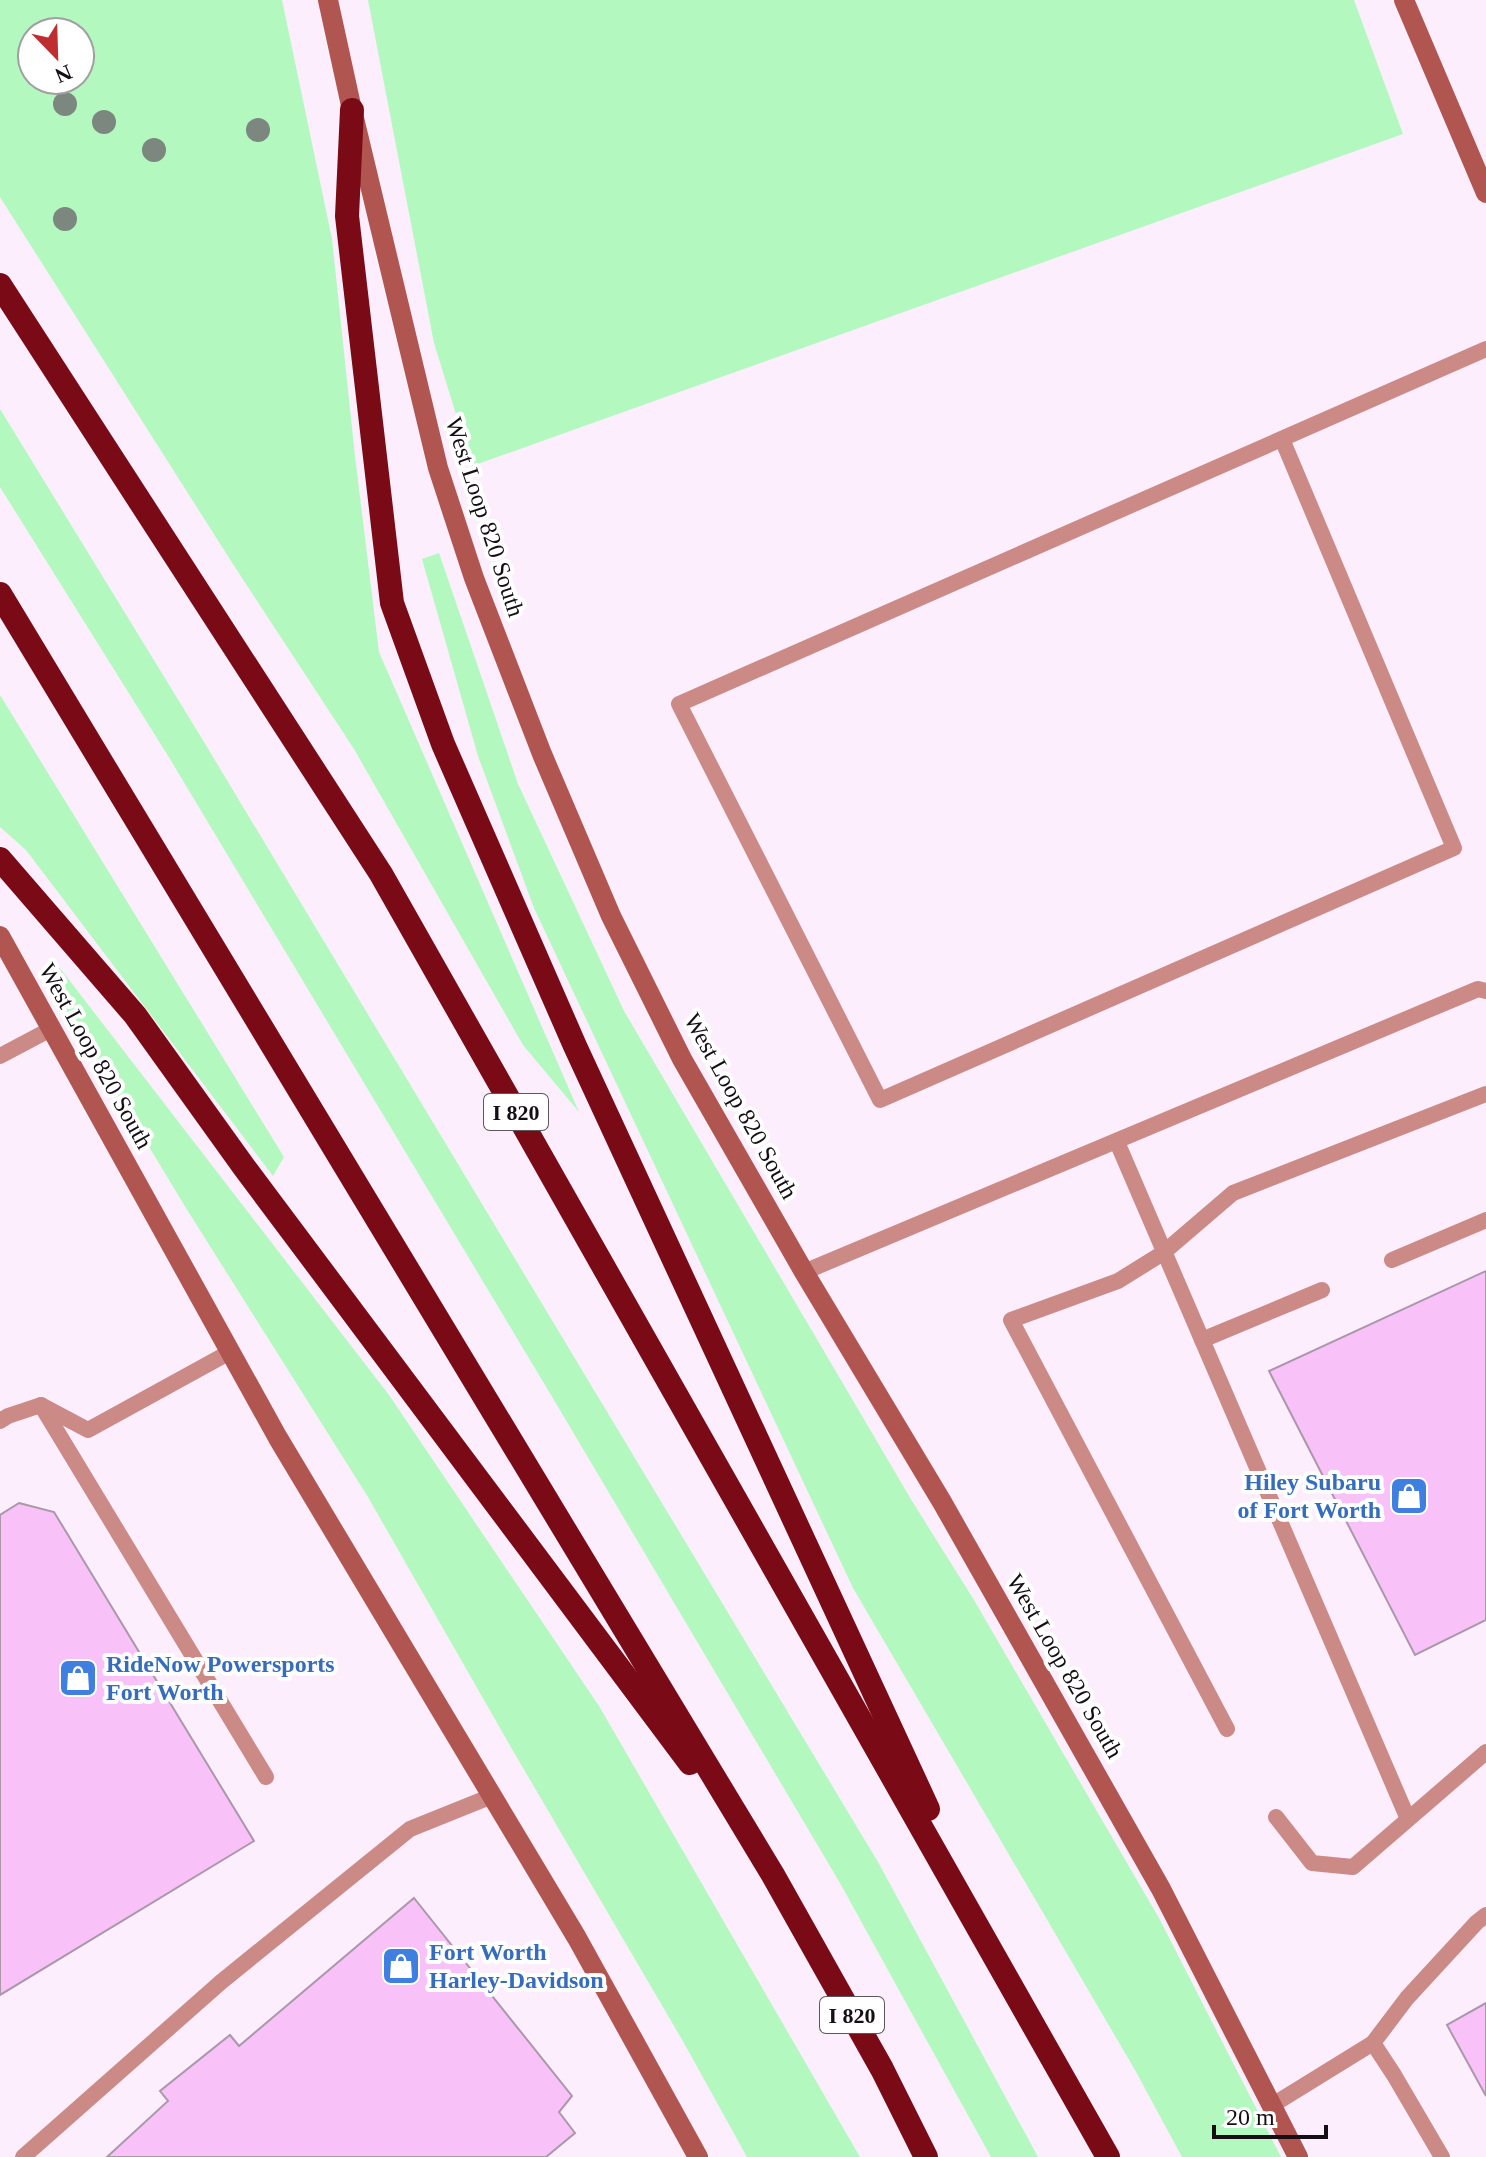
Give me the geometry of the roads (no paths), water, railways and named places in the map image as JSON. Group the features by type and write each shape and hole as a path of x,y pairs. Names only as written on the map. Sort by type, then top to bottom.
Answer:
{"highway":[{"path":"352,110 347,216 392,603 443,744 575,1046 998,1961"},
{"name":"I 820","path":"0,285 381,874 1108,2157"},
{"name":"I 820","path":"0,594 773,1875 882,2069 926,2157"},
{"path":"0,859 135,1015 244,1167 773,1875"}],"main road":[{"name":"West Loop 820 South","path":"328,0 438,468 474,578 536,739 611,916 682,1059 804,1272 942,1502 1161,1889 1298,2157"},
{"path":"1404,0 1486,193"},
{"name":"West Loop 820 South","path":"1,940 285,1451 577,1938 698,2157"}],"lane":[{"path":"1282,439 1454,848 880,1100 679,704 1486,349"},
{"path":"804,1272 1478,989 1486,991"},
{"path":"0,1056 51,1029"},
{"path":"1227,1729 1011,1320 1118,1281 1163,1253 1233,1193 1486,1094"},
{"path":"1117,1142 1408,1819"},
{"path":"1392,1260 1486,1220"},
{"path":"1202,1340 1322,1290"},
{"path":"0,1421 41,1405 88,1430 230,1352"},
{"path":"41,1405 266,1777"},
{"path":"1276,1817 1312,1863 1353,1867 1486,1752"},
{"path":"23,2157 221,1982 410,1829 492,1796"},
{"path":"1271,2106 1373,2043 1407,1998 1486,1915"},
{"path":"1373,2043 1442,2157"}],"place":[{"name":"Hiley Subaru of Fort Worth","path":"1409,1496"},
{"name":"RideNow Powersports Fort Worth","path":"78,1678"},
{"name":"Fort Worth Harley-Davidson","path":"401,1966"}]}
